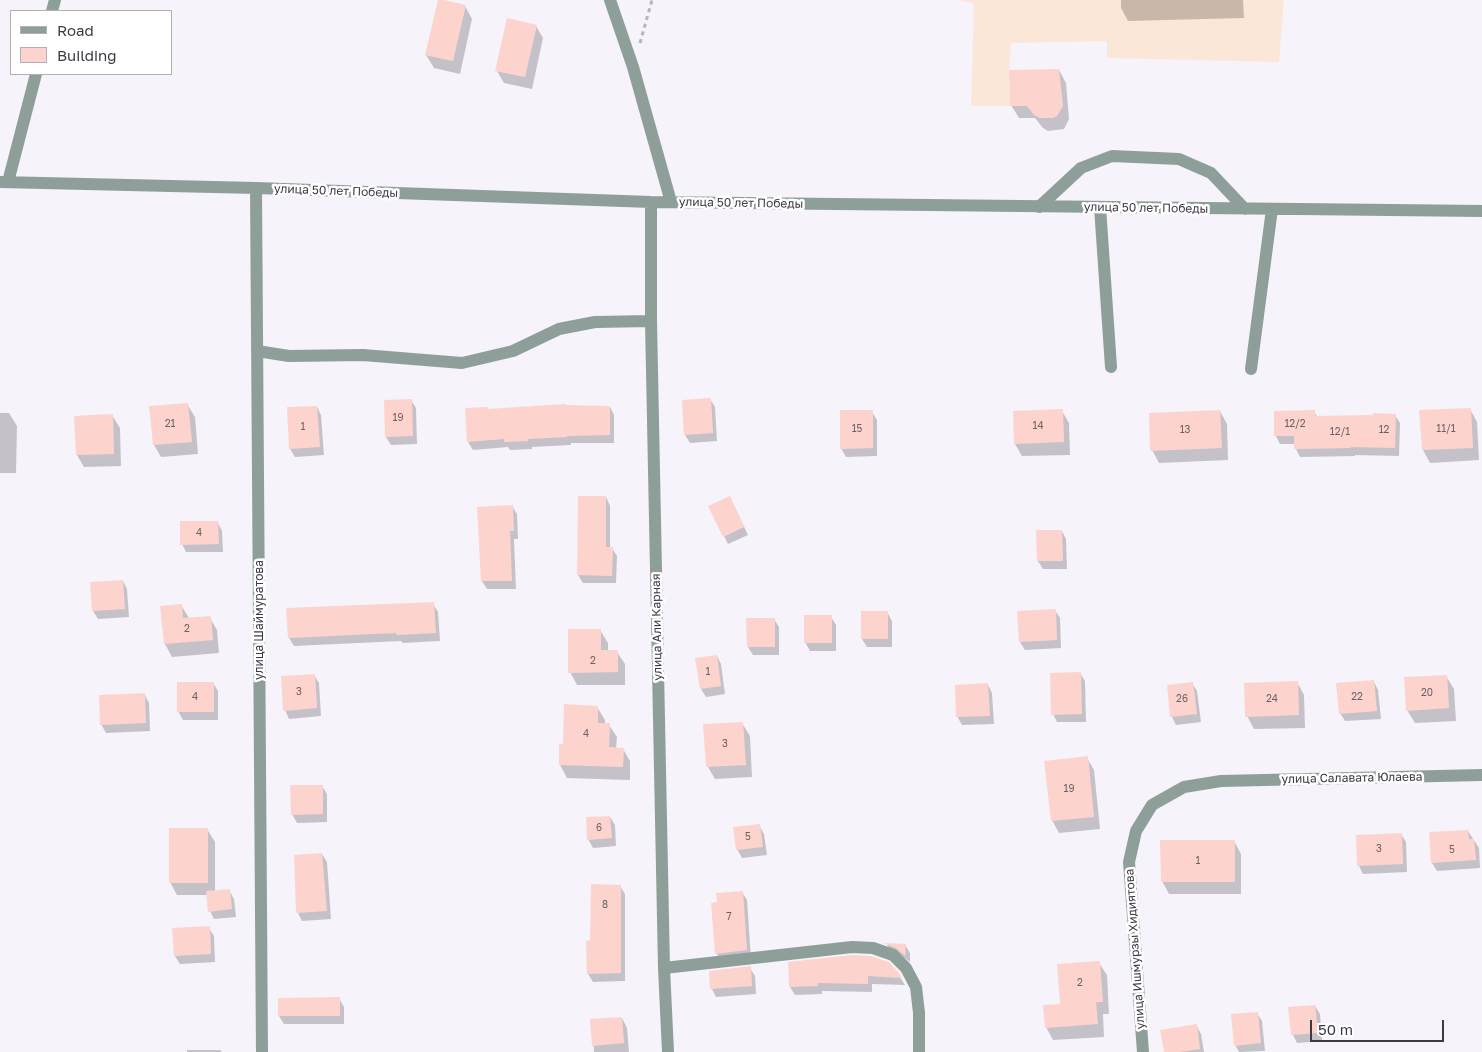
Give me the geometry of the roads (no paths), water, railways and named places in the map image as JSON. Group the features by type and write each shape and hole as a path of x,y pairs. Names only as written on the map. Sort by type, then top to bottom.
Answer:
{"street":[{"path":"610,0 633,68 671,202"},
{"path":"4,182 36,75"},
{"path":"1039,207 1081,168 1112,156 1178,159 1211,172 1244,209"},
{"name":"улица 50 лет Победы","path":"4,182 256,188 651,202 1482,211"},
{"name":"улица Шаймуратова","path":"256,188 262,1052"},
{"name":"улица Али Карная","path":"651,202 651,321 664,968 668,1052"},
{"path":"1100,207 1111,367"},
{"path":"1251,369 1272,209"},
{"path":"257,351 289,356 363,355 462,363 512,351 559,329 595,322 651,321"},
{"name":"улица Салавата Юлаева","path":"1221,781 1482,775"},
{"name":"улица Ишмурзы Хидиятова","path":"1143,1052 1129,862 1136,831 1152,806 1184,787 1221,781"},
{"path":"664,968 852,948 873,948 893,955 906,968 916,987 919,1013 919,1052"}]}
